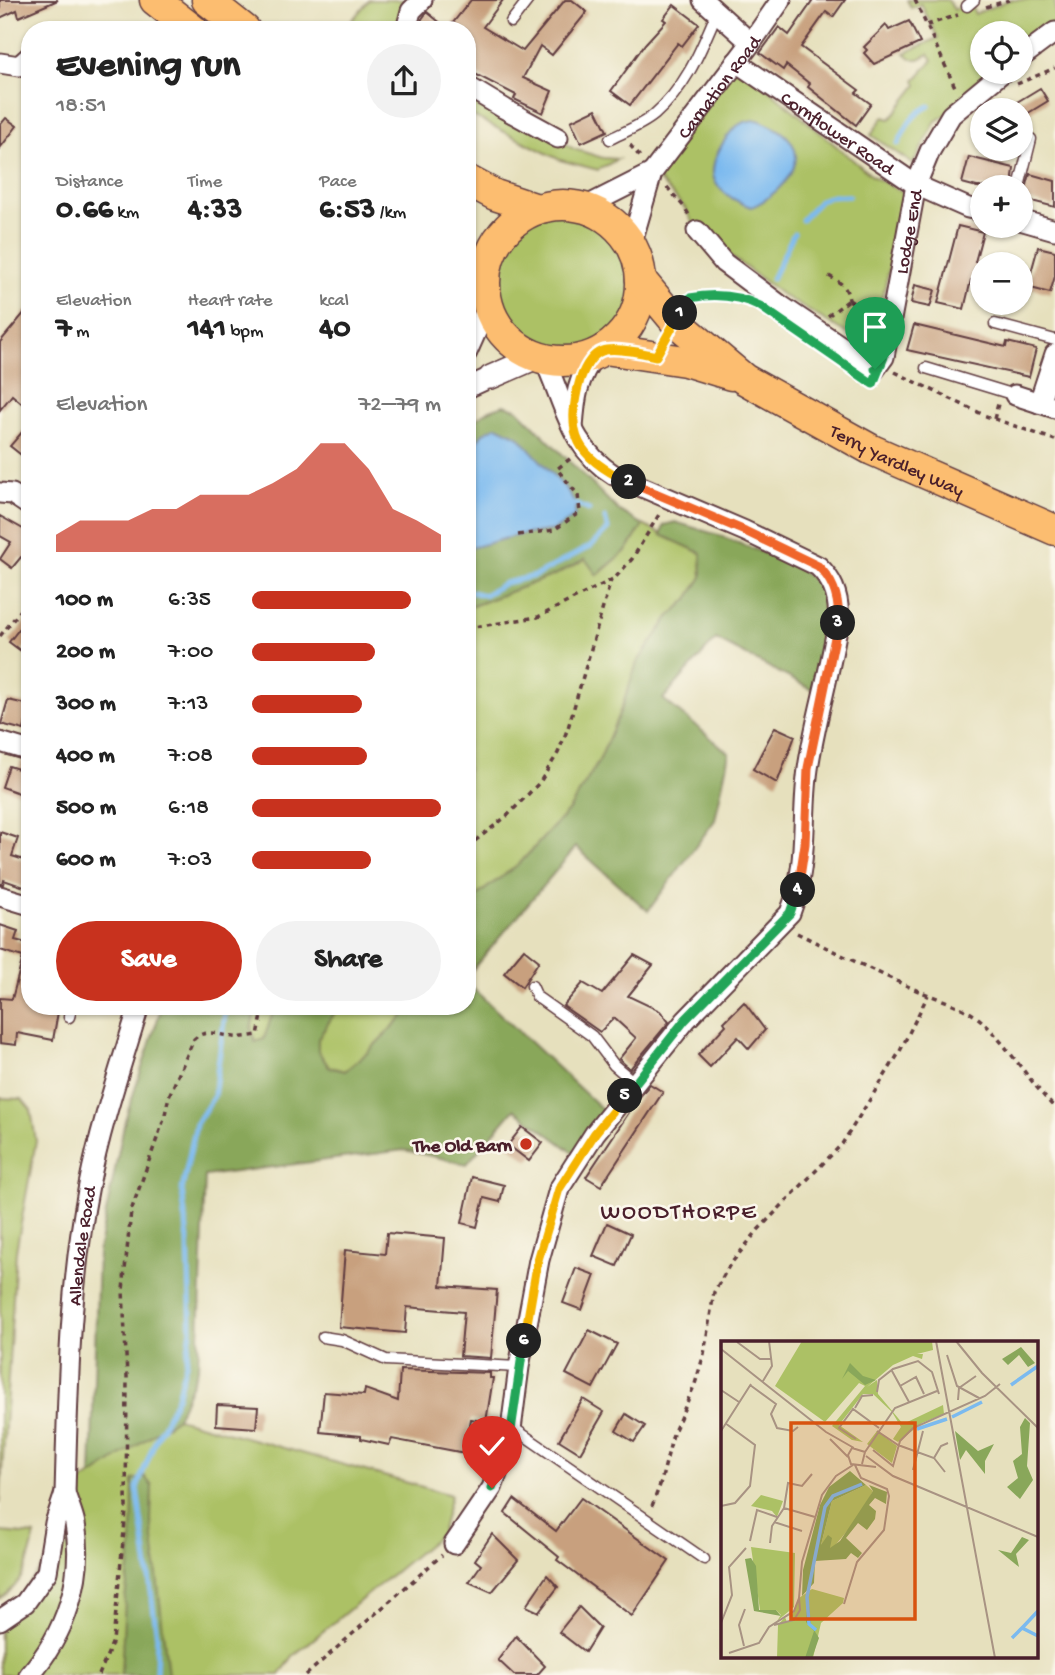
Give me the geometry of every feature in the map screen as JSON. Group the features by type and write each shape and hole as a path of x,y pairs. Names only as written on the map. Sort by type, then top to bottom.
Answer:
{"main road":[{"path":"155,0 182,21"},
{"path":"208,0 234,21"},
{"path":"476,185 495,195 537,209"},
{"path":"476,275 486,298 500,330 516,346 540,358 565,361 600,352 629,326 637,309 641,280 637,258 631,245 612,222 599,214 565,205 537,209 513,223 495,245 485,272 486,298"},
{"name":"Terry Yardley Way","path":"641,280 675,321 744,379 872,450 1055,530"},
{"name":"Terry Yardley Way","path":"600,352 685,361 744,379"}],"street":[{"path":"408,21 411,11 422,0"},
{"name":"Carnation Road","path":"631,245 652,173 781,0"},
{"path":"710,6 751,43"},
{"path":"1033,48 1055,32"},
{"name":"Cornflower Road","path":"736,62 916,185 970,208"},
{"path":"0,64 21,64"},
{"name":"Lodge End","path":"883,361 916,185 939,133 951,115 988,84"},
{"path":"476,91 558,138"},
{"name":"Carnation Road","path":"583,208 652,173"},
{"path":"1033,224 1055,230"},
{"path":"696,232 724,263 814,328 875,369 883,361"},
{"path":"476,326 486,298"},
{"path":"573,429 575,404 583,370 600,352"},
{"path":"1015,395 1047,405 1055,354"},
{"path":"454,1544 492,1488 512,1427 519,1367 538,1260 559,1189 595,1133 685,1020 790,913 803,868 808,768 835,645 839,604 827,575 818,566 745,531 668,500 598,465 584,449 573,429 540,358 476,384"},
{"path":"0,493 12,494 21,500"},
{"path":"0,742 21,748"},
{"path":"0,896 21,902"},
{"name":"Allendale Road","path":"0,1620 25,1603 47,1572 55,1524 65,1493 71,1333 81,1234 102,1132 136,1015"},
{"name":"Allendale Road","path":"29,1675 53,1641 73,1594 78,1558 75,1523 65,1493"}],"lane":[{"path":"511,22 528,0"},
{"path":"610,139 652,117 692,71 710,6"},
{"path":"995,324 1055,340"},
{"path":"926,368 1015,395"},
{"path":"532,986 537,997 592,1036 614,1065 635,1083"},
{"path":"323,1337 342,1340 386,1360 519,1367"},
{"path":"512,1427 704,1559"}],"path":[{"path":"915,0 963,104"},
{"path":"621,133 652,173 685,208 696,232"},
{"path":"829,276 848,290 849,300 890,329"},
{"path":"675,321 690,298 722,295 746,299"},
{"path":"814,328 849,300"},
{"path":"883,361 986,416 1055,439"},
{"path":"518,536 554,530 580,512 578,495 557,470 584,449"},
{"path":"476,627 538,617 611,580 632,559 668,500"},
{"path":"476,840 507,816 540,782 558,753 568,728 611,580"},
{"path":"0,636 21,610"},
{"path":"779,924 856,963 928,995 957,1004 985,1024 1055,1108"},
{"path":"645,1519 661,1482 673,1434 695,1384 704,1354 714,1292 729,1266 758,1230 842,1143 899,1053 928,995"},
{"path":"99,1675 113,1641 127,1511 127,1377 123,1290 131,1211 164,1119 174,1082 194,1039 201,1033 211,1032 236,1037 258,1035 262,1015"},
{"path":"306,1675 454,1544"}],"green space":[{"path":"369,0 422,0 411,21 351,21"},
{"path":"907,0 948,0 954,10 969,1 975,14 1009,0 1055,0 1055,32 1033,48 1033,21 970,21 970,84 988,84 936,121 913,164 871,135 883,117 890,119 917,85 915,80 933,60 929,54 912,59 905,53 938,38 921,4 911,8"},
{"path":"736,62 872,176 908,195 875,325 866,339 850,335 784,296 697,231 685,208 652,173"},
{"path":"476,91 574,149 603,158 618,159 598,170 560,160 476,118"},
{"path":"563,205 593,211 618,228 635,253 641,283 635,313 618,338 593,355 563,361 533,355 508,338 491,313 485,283 491,253 508,228 533,211"},
{"path":"504,405 517,409 618,510 643,525 627,550 597,575 585,559 557,574 476,605 476,419"},
{"path":"675,522 718,535 794,565 818,584 826,605 814,691 716,639 663,699 729,753 715,820 648,911 576,847 476,965 476,896 520,863 569,810 600,759 637,663 702,577 701,553 661,535 664,525"},
{"path":"643,525 701,553 702,577 637,663 600,759 569,810 520,863 476,896 476,605 557,574 586,559 598,575 627,550"},
{"path":"476,991 605,1112 574,1153 514,1109 467,1164 404,1150 205,1176 198,1369 177,1418 91,1476 98,1252 125,1120 159,1015 254,1015 251,1029 255,1042 264,1039 272,1015 333,1015 318,1039 318,1051 329,1067 345,1071 404,1015 476,1015"},
{"path":"254,1015 272,1015 264,1040 255,1042 251,1029"},
{"path":"333,1015 404,1015 345,1071 329,1067 318,1051 318,1039"},
{"path":"0,1098 22,1099 31,1110 36,1141 16,1251 0,1504"},
{"path":"177,1418 451,1495 441,1534 293,1656 280,1675 0,1675 0,1620 58,1547 69,1547 65,1493"},
{"path":"145,1477 152,1486 151,1520 168,1675 121,1675 125,1599 132,1547 133,1480"},
{"path":"0,1532 35,1535 21,1578 0,1599"}],"water":[{"path":"758,120 787,136 796,154 791,173 777,191 751,207 722,190 715,181 713,167 719,151 732,131 745,122"},
{"path":"497,426 518,436 567,490 575,504 575,516 554,530 518,535 476,547 476,442 483,433"}],"building":[{"path":"0,0 58,0 19,17 17,10 0,18"},
{"path":"471,0 503,0 483,27 523,51 565,0 572,0 587,12 552,55 540,46 523,78 552,91 543,113 514,99 516,95 476,75 476,21 454,21"},
{"path":"809,0 845,0 833,17 826,12 801,47 859,90 856,93 871,104 856,125 808,87 810,84 786,65 783,70 760,53 779,27 789,35 812,2"},
{"path":"674,5 699,24 682,46 678,43 630,105 611,91 645,44 666,21 663,19"},
{"path":"427,12 438,21 421,21"},
{"path":"909,21 920,43 874,64 864,53 867,50 864,47 886,25 889,30"},
{"path":"1040,88 1048,101 1033,110 1033,98 1024,98"},
{"path":"596,109 607,131 581,143 571,121"},
{"path":"6,118 17,126 0,148 0,125"},
{"path":"969,157 970,161 985,161 1014,168 1013,175 970,175 970,185 962,183"},
{"path":"1030,174 1055,181 1055,207 1033,201 1033,175"},
{"path":"958,226 970,229 970,238 981,238 978,252 970,252 970,284 964,309 938,303"},
{"path":"1038,247 1055,251 1055,276 1050,293 1033,289 1033,265"},
{"path":"915,285 935,290 930,307 911,303"},
{"path":"21,317 21,402 12,395 0,410 0,342"},
{"path":"914,325 1006,347 1007,342 1036,349 1029,377 907,350"},
{"path":"21,433 21,455 10,446"},
{"path":"0,516 21,528 21,557 12,568 0,559 11,542 0,536"},
{"path":"21,627 21,651 9,642"},
{"path":"8,700 21,703 21,729 1,724"},
{"path":"775,727 795,736 777,783 753,769"},
{"path":"21,761 21,794 2,787 9,766 18,769"},
{"path":"0,832 18,838 12,856 21,859 21,886 4,880 3,884 0,884"},
{"path":"0,925 18,931 15,940 21,942 21,956 0,950"},
{"path":"524,949 539,961 522,987 504,973"},
{"path":"634,955 653,965 628,996 660,1011 669,1022 630,1069 619,1059 636,1038 614,1018 600,1032 563,1006 583,983 602,994"},
{"path":"21,965 21,1015 57,1015 53,1040 17,1033 16,1045 0,1043 0,998 12,999"},
{"path":"744,1002 765,1030 749,1049 738,1037 710,1067 698,1055"},
{"path":"650,1084 663,1092 601,1186 586,1177"},
{"name":"The Old Barn","path":"522,1127 543,1143 529,1161 508,1145"},
{"path":"472,1177 504,1185 500,1202 484,1198 477,1227 462,1223"},
{"path":"607,1223 631,1234 617,1266 593,1256"},
{"path":"387,1233 445,1238 441,1286 497,1290 491,1358 460,1356 464,1312 407,1307 405,1333 339,1327 345,1250 385,1254"},
{"path":"576,1268 595,1275 582,1310 563,1303"},
{"path":"589,1330 617,1344 593,1388 566,1374"},
{"path":"400,1370 490,1373 490,1378 493,1378 486,1422 471,1419 465,1453 392,1439 389,1445 361,1439 361,1436 320,1432 324,1392 364,1395 365,1389 398,1401"},
{"path":"583,1399 604,1412 580,1453 559,1440"},
{"path":"217,1405 258,1407 256,1428 216,1425"},
{"path":"626,1414 645,1426 634,1442 616,1431"},
{"path":"581,1498 669,1561 632,1616 557,1560 559,1557 505,1513 514,1499 556,1531"},
{"path":"492,1534 518,1560 492,1592 469,1582 481,1565 475,1560"},
{"path":"547,1575 558,1587 539,1612 526,1606"},
{"path":"579,1607 600,1628 585,1652 559,1632"},
{"path":"516,1636 545,1666 537,1675 514,1675 498,1660"}],"waterway":[{"path":"898,144 913,118 929,106"},
{"path":"802,220 820,200 831,196 849,196"},
{"path":"772,279 794,233"},
{"path":"575,504 589,510"},
{"path":"476,593 484,595 505,583 535,576 591,546 608,529 605,518"},
{"path":"156,1675 157,1636 137,1488 155,1441 177,1397 186,1363 191,1330 188,1241 182,1190 196,1124 214,1096 225,1015"}],"place":[{"name":"The Old Barn","path":"526,1144"}],"district":[{"name":"WOODTHORPE","path":"679,1210"}],"route":[{"path":"492,1488 510,1437 538,1260 559,1189 595,1133 685,1020 790,913 803,868 808,768 838,621 839,604 836,593 827,575 818,566 745,531 668,500 598,465 587,454 573,429 575,404 583,370 596,354 605,349 656,356 690,298 722,295 746,299 760,306 873,384 884,357 875,369"}]}
